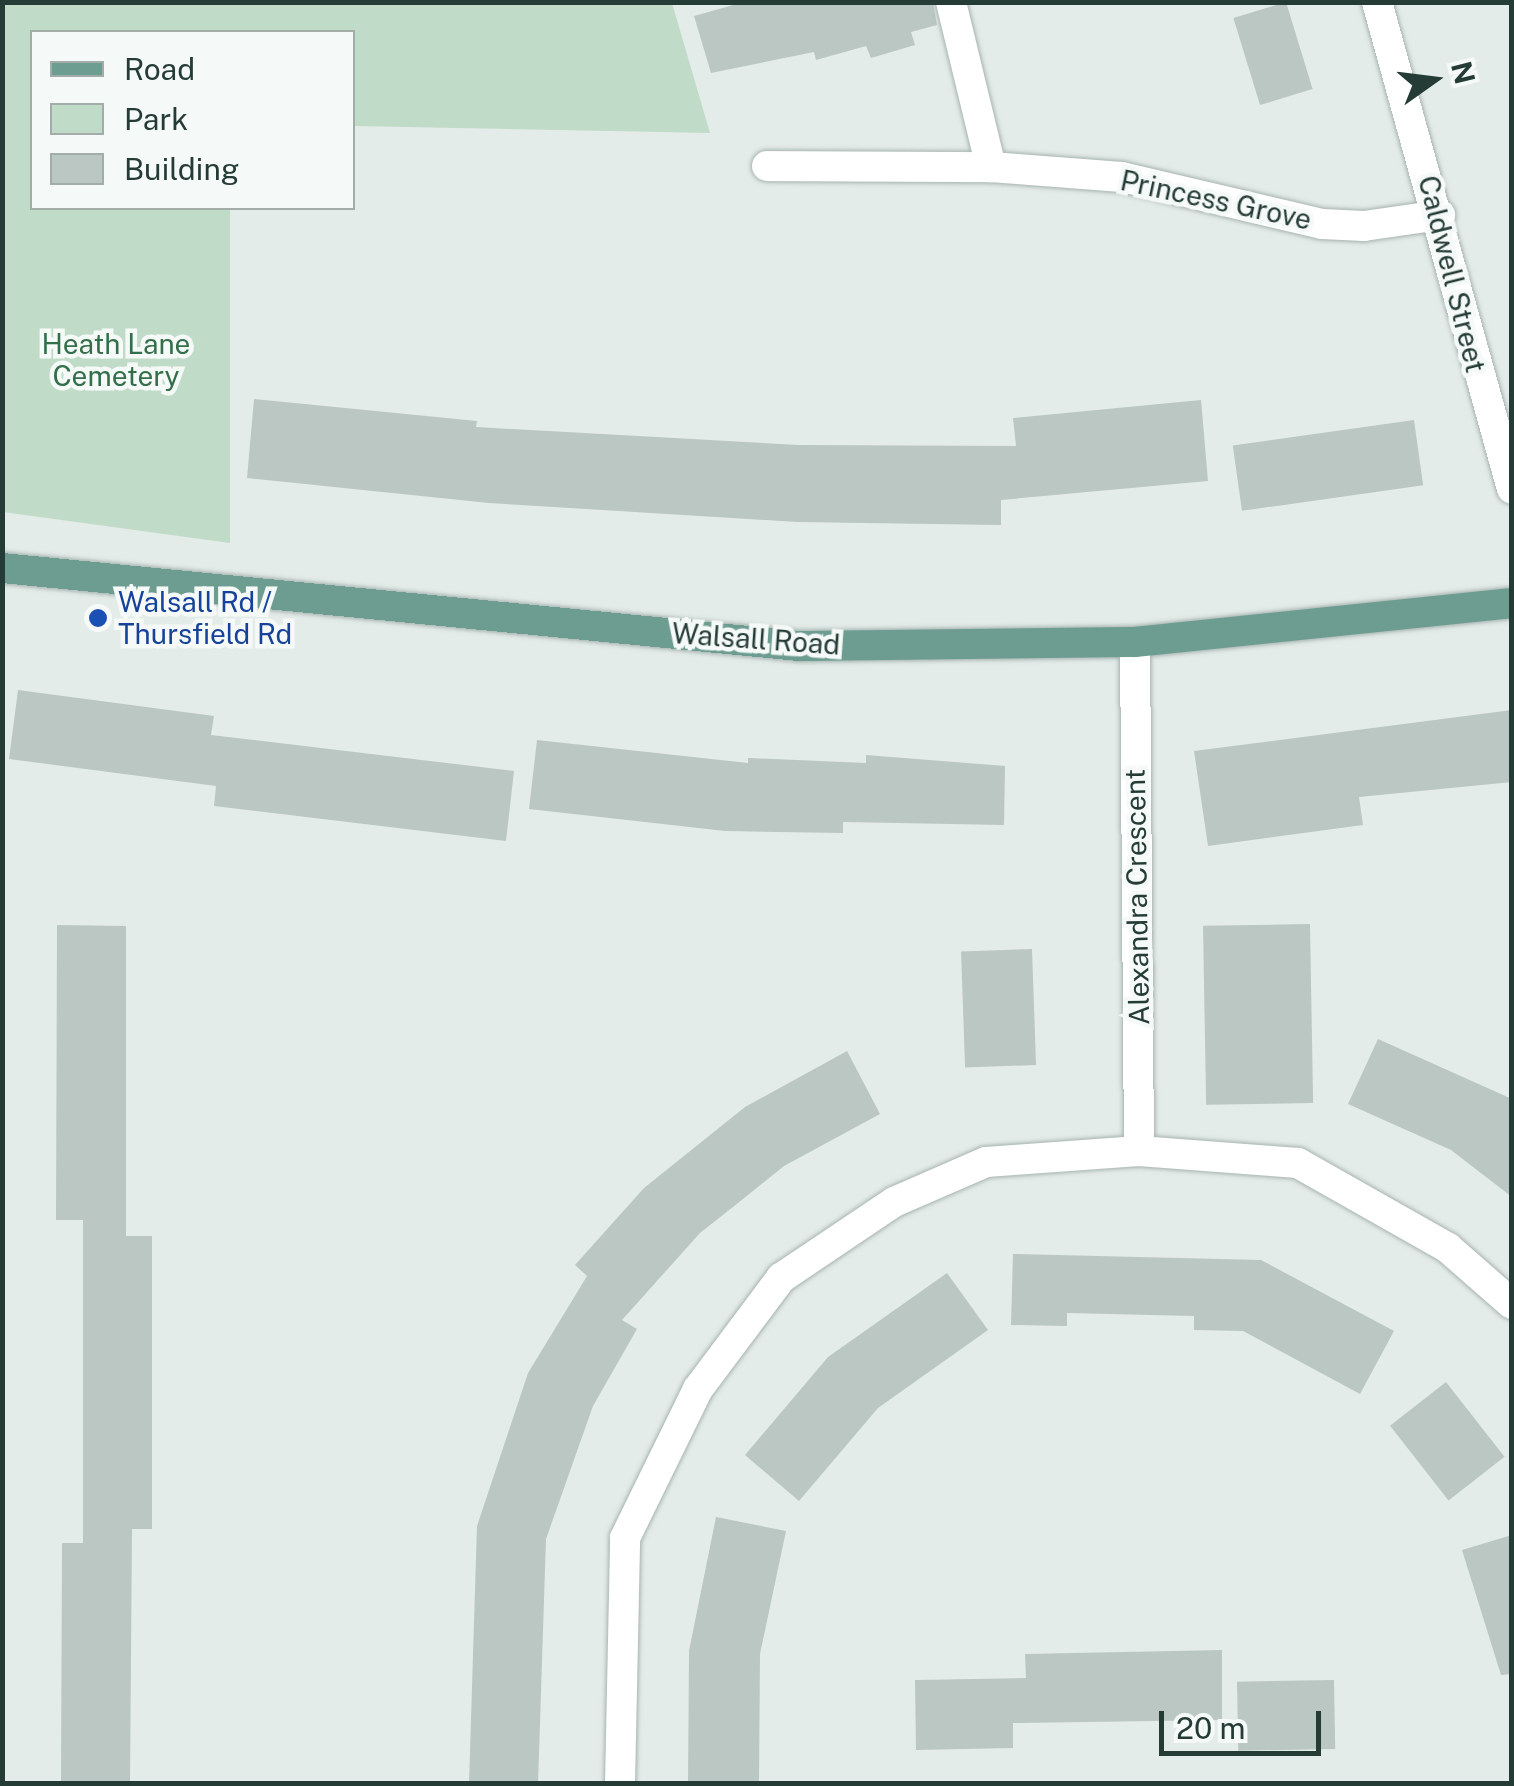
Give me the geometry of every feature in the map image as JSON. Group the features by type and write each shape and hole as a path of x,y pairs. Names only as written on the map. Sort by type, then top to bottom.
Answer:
{"main road":[{"name":"Walsall Road","path":"2,568 799,646 1134,642 1512,602"}],"street":[{"path":"951,2 991,167"},
{"name":"Caldwell Street","path":"1376,2 1440,215 1512,488"},
{"name":"Princess Grove","path":"767,166 991,167 1122,177 1322,224 1364,226 1440,215"},
{"name":"Alexandra Crescent","path":"1134,642 1139,1151"},
{"path":"620,1784 624,1538 698,1388 782,1278 894,1202 986,1162 1139,1151 1298,1164 1448,1248 1512,1304"}],"green space":[{"name":"Heath Lane Cemetery","path":"3,2 672,3 710,133 355,126 355,30 30,30 30,210 230,210 230,543 3,512"}],"building":[{"path":"744,2 933,2 937,25 911,32 915,45 871,58 866,46 816,60 814,52 711,73 694,16"},
{"path":"1286,2 1313,89 1260,105 1233,18"},
{"path":"254,399 477,421 476,427 798,445 1016,446 1013,418 1201,400 1208,481 1001,500 1001,525 797,522 489,503 247,478"},
{"path":"1414,420 1423,485 1242,511 1233,445"},
{"path":"18,690 214,716 211,735 514,771 506,841 214,806 216,786 9,759"},
{"path":"1512,710 1512,782 1359,797 1363,825 1208,846 1194,751"},
{"path":"537,740 748,763 748,758 866,763 866,755 1005,766 1004,825 843,822 843,833 725,831 529,809"},
{"path":"1310,924 1313,1103 1206,1105 1203,926"},
{"path":"57,925 126,926 126,1236 152,1236 152,1529 132,1529 130,1784 61,1784 62,1543 83,1543 83,1220 56,1220"},
{"path":"1032,949 1036,1065 965,1067 961,951"},
{"path":"1378,1039 1512,1099 1512,1197 1451,1150 1348,1104"},
{"path":"847,1051 880,1114 784,1166 700,1233 622,1320 637,1329 593,1406 546,1539 538,1784 469,1784 477,1526 528,1373 587,1276 575,1265 644,1188 745,1107"},
{"path":"1013,1254 1261,1260 1394,1331 1360,1394 1243,1331 1194,1330 1194,1316 1067,1313 1067,1326 1011,1325"},
{"path":"947,1273 988,1330 878,1408 799,1501 745,1455 828,1357"},
{"path":"1446,1382 1504,1457 1449,1501 1390,1426"},
{"path":"716,1517 786,1531 760,1654 759,1784 688,1784 689,1651"},
{"path":"1512,1535 1512,1674 1501,1675 1462,1550"},
{"path":"1222,1650 1222,1720 1013,1723 1013,1748 916,1750 915,1680 1026,1678 1025,1654"},
{"path":"1334,1680 1335,1749 1238,1751 1237,1682"}],"place":[{"name":"Walsall Rd / Thursfield Rd","path":"98,618"}]}
